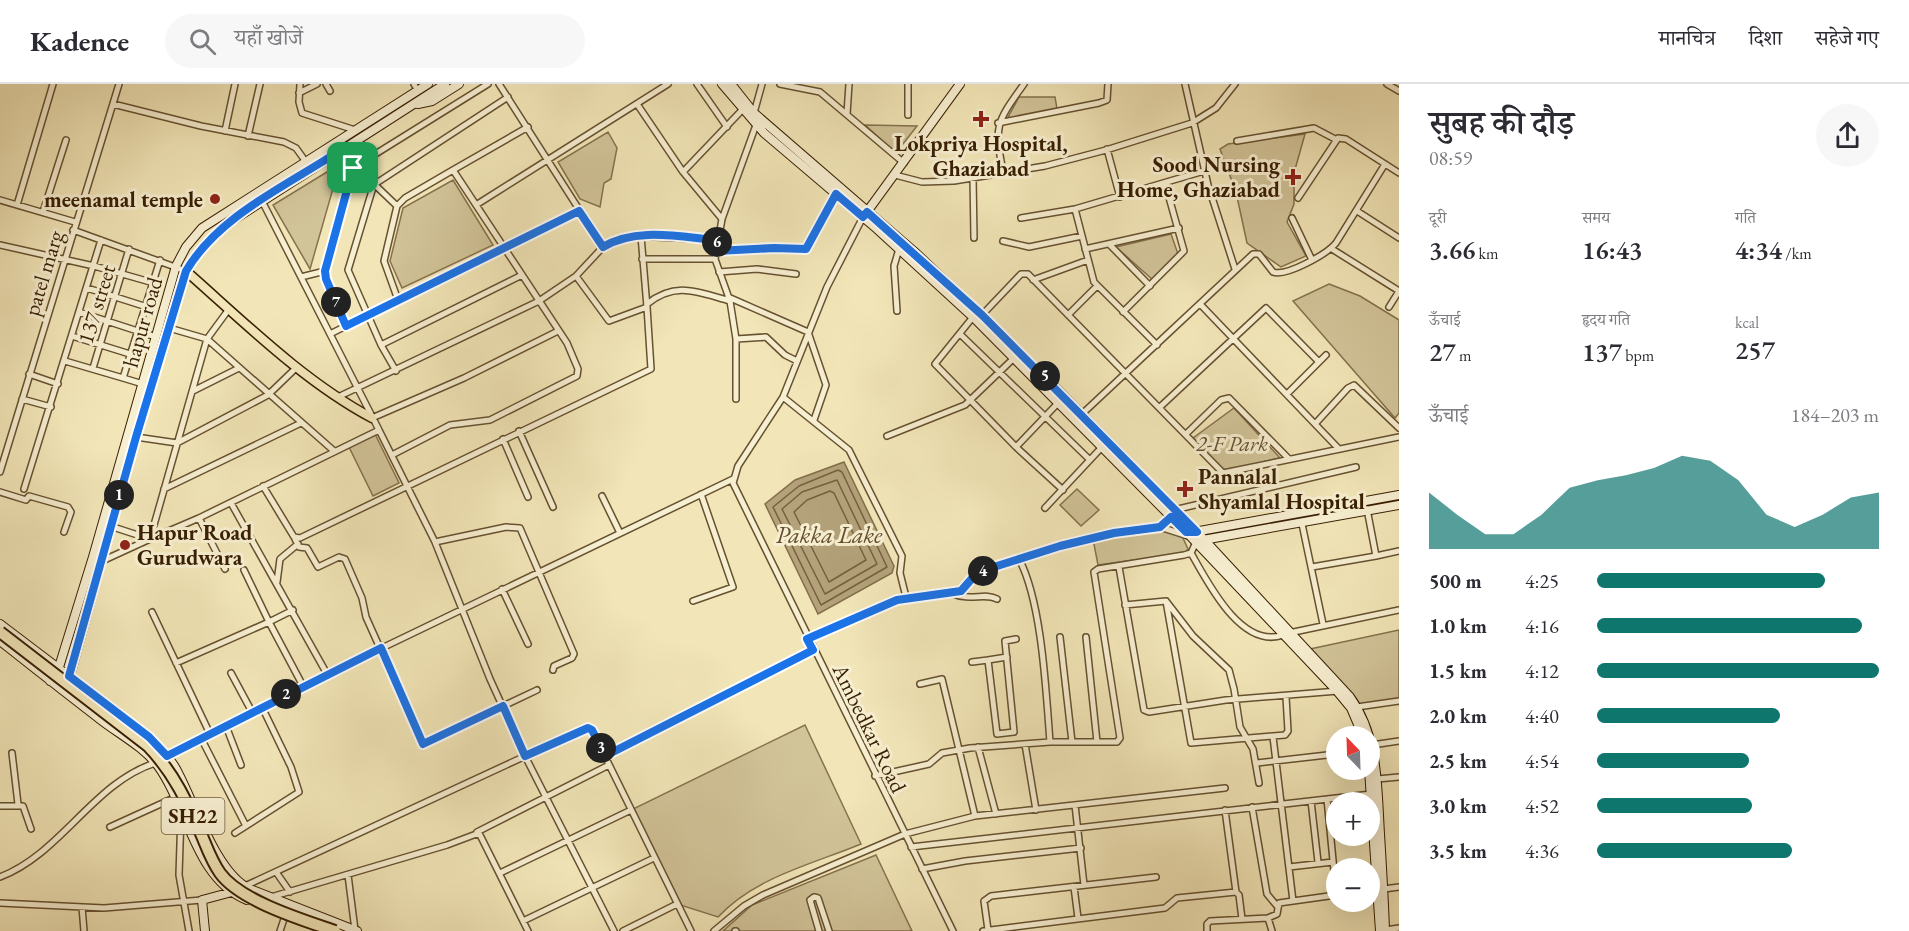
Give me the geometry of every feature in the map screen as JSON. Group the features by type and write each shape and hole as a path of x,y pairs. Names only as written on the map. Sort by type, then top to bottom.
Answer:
{"highway":[{"path":"0,632 65,682"},
{"name":"SH22","path":"65,682 147,746 166,765 178,783 215,864 227,881 266,904 332,926"}],"main road":[{"path":"186,271 297,367 372,418"}],"street":[{"path":"16,205 53,84"},
{"name":"patel marg","path":"0,472 63,258 119,84"},
{"path":"225,131 236,84"},
{"path":"248,136 260,84"},
{"path":"300,84 299,107 306,116 355,130"},
{"path":"299,93 317,84"},
{"path":"326,84 330,91"},
{"name":"hapur road","path":"50,681 58,667 176,266 186,247 202,228 428,84"},
{"path":"411,106 432,101 459,84"},
{"path":"346,326 326,279 325,271 353,168 488,84"},
{"path":"499,84 603,247"},
{"path":"476,205 668,84"},
{"path":"697,84 727,127"},
{"path":"722,84 756,125 836,194 865,215 973,317 1102,447 1174,513"},
{"path":"731,84 754,113 865,215 982,315 1082,414 1193,536 1357,707 1364,726"},
{"path":"754,113 762,84"},
{"path":"780,84 796,85 820,92 904,163"},
{"path":"847,114 849,84"},
{"path":"908,84 908,115"},
{"path":"167,756 327,674 733,479 738,466 783,397 827,287 865,215 960,84"},
{"path":"1003,172 997,140 998,123 1024,84"},
{"path":"998,123 1099,104 1107,100 1108,84"},
{"path":"1185,84 1204,171 1235,269"},
{"path":"895,175 922,182 1045,166 1192,123 1216,108 1235,84"},
{"path":"1388,84 1399,91"},
{"path":"408,96 416,85"},
{"path":"411,106 441,86"},
{"path":"396,371 381,345 348,270 375,184 508,97"},
{"path":"112,104 291,145 306,162"},
{"path":"637,104 682,172 722,219"},
{"name":"hapur road","path":"65,682 186,271 207,240 262,201 411,106"},
{"path":"682,172 742,109"},
{"path":"736,399 736,339 729,299 715,259 722,219 756,125"},
{"path":"398,300 384,261 397,206 405,198 528,128"},
{"path":"1237,141 1314,128 1335,140 1346,139 1399,173"},
{"path":"43,212 66,140"},
{"path":"1298,198 1335,140"},
{"path":"1107,149 1120,197"},
{"path":"333,155 375,184 397,206"},
{"path":"1082,414 1128,373 1235,269 1256,253 1277,274 1332,249 1385,164"},
{"path":"392,455 450,424 490,420 575,378 578,369 558,331 453,171"},
{"path":"1021,218 1120,197 1204,171"},
{"path":"973,177 974,238"},
{"path":"1123,312 1184,251 1165,183"},
{"path":"716,251 806,249 836,194"},
{"path":"0,200 75,222"},
{"path":"262,201 408,485 435,542 525,756 593,886 612,930"},
{"path":"1076,208 1085,249 1097,286 1157,345"},
{"path":"330,334 579,211"},
{"path":"1357,211 1399,238"},
{"path":"1292,218 1312,260"},
{"path":"1085,249 1179,228"},
{"path":"73,230 186,271"},
{"path":"339,397 539,301 576,276 603,247 624,238 641,236 717,240"},
{"path":"277,582 280,559 296,542 408,485 651,369 641,236"},
{"path":"1004,241 1029,247 1082,236"},
{"path":"24,489 101,240"},
{"path":"1109,244 1150,286"},
{"path":"0,245 63,258 154,283"},
{"name":"137 street","path":"93,368 129,249"},
{"path":"897,311 894,266 899,249"},
{"path":"1332,249 1399,291 1389,307"},
{"path":"642,259 715,259"},
{"path":"123,378 133,355 160,260"},
{"path":"1033,280 1088,260"},
{"path":"719,272 757,269 796,274"},
{"path":"301,277 325,271"},
{"path":"381,345 522,274"},
{"path":"982,315 1022,274 1028,274 1128,373 1223,473 1399,437"},
{"path":"576,276 609,321 647,306 664,292 677,290 729,299 808,332 826,385 814,420"},
{"path":"1068,315 1097,286"},
{"path":"87,288 147,307"},
{"path":"1200,303 1338,448"},
{"path":"1160,407 1232,337 1266,308 1319,362"},
{"path":"150,539 207,339 229,309"},
{"path":"79,312 156,338"},
{"path":"973,317 935,364 1016,447 1063,490"},
{"path":"169,328 207,339 334,451"},
{"path":"372,418 464,378 558,331"},
{"path":"960,334 1090,460"},
{"path":"72,336 133,355"},
{"path":"736,339 766,337 785,355 797,361"},
{"path":"1287,394 1326,355"},
{"path":"887,436 951,412 970,401 1014,358"},
{"path":"65,361 143,384"},
{"path":"136,437 177,443 268,395 297,367"},
{"path":"193,391 239,368"},
{"path":"29,374 58,384"},
{"path":"1315,424 1348,388 1354,385 1399,428"},
{"path":"783,397 844,444 857,464 902,556 900,573 906,597"},
{"path":"1186,434 1226,397 1289,459"},
{"path":"22,399 51,407"},
{"path":"1016,447 1059,402"},
{"path":"164,489 301,423"},
{"path":"102,561 200,518 379,430"},
{"path":"519,431 553,507"},
{"path":"503,439 528,497"},
{"path":"1045,508 1102,447"},
{"path":"1160,527 1174,513 1356,467"},
{"name":"Ambedkar Road","path":"733,479 735,491 807,639 953,931"},
{"path":"263,486 296,542 307,548 318,567 339,556 343,557 360,593 366,617 423,744 537,690"},
{"path":"0,492 26,500 29,496 68,507 71,512 64,532"},
{"path":"693,601 733,587 701,494"},
{"path":"807,639 906,597 961,591 979,573 1019,559 1114,533 1160,527 1205,540 1302,524 1399,495"},
{"path":"602,496 620,533"},
{"path":"231,502 327,674"},
{"path":"1193,536 1366,506 1399,505"},
{"path":"1366,506 1376,556"},
{"path":"200,518 225,569"},
{"path":"1302,524 1323,624"},
{"path":"110,526 150,539"},
{"path":"435,542 516,526 520,528 574,654 572,658 554,666 553,670"},
{"path":"1193,536 1191,553 1235,620 1255,632 1270,636 1286,634 1323,624 1399,610"},
{"path":"1205,540 1286,634"},
{"path":"1312,567 1399,551 1399,557"},
{"path":"875,776 929,764 940,754 960,749 1050,742 1117,742 1120,738 1105,635 1093,576 1098,569 1191,553"},
{"path":"1019,559 1027,576 1041,647 1050,742"},
{"path":"1119,567 1142,706 1149,712 1235,699 1286,696 1339,689"},
{"path":"244,570 303,686"},
{"path":"502,589 528,645"},
{"path":"949,593 964,599 988,596 997,598"},
{"path":"1125,605 1166,601"},
{"path":"1166,601 1192,636 1226,666 1231,675 1240,727 1257,763 1259,783"},
{"path":"1166,601 1191,743 1281,736 1288,731 1286,696"},
{"path":"176,663 293,610"},
{"path":"152,612 210,734"},
{"path":"0,624 58,667 65,682 155,763 181,806 208,865 224,886 232,892 320,931"},
{"path":"1060,637 1072,742"},
{"path":"1086,637 1097,742"},
{"path":"988,660 995,732 1014,732 1005,641 1016,639"},
{"path":"0,640 50,681 65,682 149,737 167,756 180,775 221,857 243,886 332,926 356,931 348,874"},
{"path":"605,756 813,650"},
{"path":"972,662 1006,657"},
{"path":"231,673 252,712"},
{"path":"920,684 942,680 975,816"},
{"path":"1339,689 1359,726"},
{"path":"1357,707 1399,701"},
{"path":"235,833 299,792 291,767 262,707"},
{"path":"226,726 241,765"},
{"path":"243,886 588,728 592,730 691,931"},
{"path":"1005,733 1006,745"},
{"path":"1273,737 1293,901"},
{"path":"201,738 246,826"},
{"path":"1380,744 1399,741"},
{"path":"1026,744 1036,810"},
{"path":"978,747 996,814"},
{"path":"12,753 18,804"},
{"path":"1257,763 1326,755"},
{"path":"0,876 35,855 130,773 155,763"},
{"path":"270,897 447,845 609,765"},
{"path":"1380,779 1399,777"},
{"path":"1377,780 1377,858"},
{"path":"714,931 752,901 905,834 975,816 1225,788"},
{"path":"110,826 176,797"},
{"path":"911,847 1326,799"},
{"path":"1311,801 1318,862"},
{"path":"0,806 18,804 22,806 31,829"},
{"path":"181,806 182,854 179,871 189,931"},
{"path":"1075,806 1084,885"},
{"path":"1207,931 1208,922 1268,918 1277,914 1277,906 1267,894 1252,807"},
{"path":"500,873 631,810"},
{"path":"1225,810 1242,919"},
{"path":"476,832 482,834 528,931"},
{"path":"922,869 964,861 1081,848"},
{"path":"208,865 221,857"},
{"path":"523,921 654,858"},
{"path":"1289,867 1326,862"},
{"path":"276,872 290,892"},
{"path":"1156,877 986,897 984,901 985,931 1165,908 1177,898 1236,892"},
{"path":"0,903 104,908 185,899 202,900 224,886"},
{"path":"1074,886 1078,918"},
{"path":"1380,890 1399,887"},
{"path":"210,896 232,892"},
{"path":"1277,906 1326,895"},
{"path":"819,931 810,900 818,898 829,931"},
{"path":"202,900 206,931"},
{"path":"623,931 677,904"},
{"path":"82,907 84,931"},
{"path":"1379,912 1381,931 1399,928"},
{"path":"280,931 285,916"},
{"path":"1268,918 1272,931"},
{"path":"327,931 332,926"}],"green space":[{"path":"1019,97 1055,97 1057,109 1007,119"},
{"path":"865,125 917,126 896,153"},
{"path":"608,132 617,148 611,179 604,183 600,207 580,199 558,162"},
{"path":"1305,134 1294,173 1294,204 1287,222 1306,256 1281,267 1247,243 1236,192 1220,149 1228,144"},
{"path":"340,164 310,269 273,205"},
{"path":"453,180 493,245 402,288 390,261 403,208"},
{"path":"1171,234 1178,254 1153,280 1116,247"},
{"path":"1329,284 1360,296 1399,320 1399,413 1395,418 1293,301"},
{"name":"2-F Park","path":"1234,408 1280,458 1225,471 1193,438"},
{"path":"375,434 399,483 373,496 349,447"},
{"path":"1077,489 1099,510 1081,526 1060,505"},
{"path":"1157,530 1182,536 1188,549 1185,553 1098,565 1093,539"},
{"path":"1399,630 1399,701 1360,707 1310,649"},
{"path":"805,725 861,844 804,865 767,882 733,903 718,917 677,904 631,810"},
{"path":"876,855 912,931 723,931 752,905"}],"water":[{"name":"Pakka Lake","path":"844,462 894,566 892,573 818,614 765,504 795,480"}],"place":[{"name":"Lokpriya Hospital, Ghaziabad","path":"981,119"},
{"name":"Sood Nursing Home, Ghaziabad","path":"1293,177"},
{"name":"meenamal temple","path":"215,199"},
{"name":"Pannalal Shyamlal Hospital","path":"1185,489"},
{"name":"Hapur Road Gurudwara","path":"125,545"}],"route":[{"path":"333,155 353,168 325,271 326,279 346,326 579,211 603,247 624,238 664,235 717,240 716,251 806,249 809,248 836,194 863,217 867,212 931,267 1052,384 1197,532 1186,532 1171,517 1160,527 1114,533 1060,546 979,573 967,582 961,591 897,600 807,639 813,650 605,756 592,730 588,728 525,756 503,706 423,744 381,648 167,756 149,737 69,676 110,526 186,271 207,240 230,222 333,155"}]}
